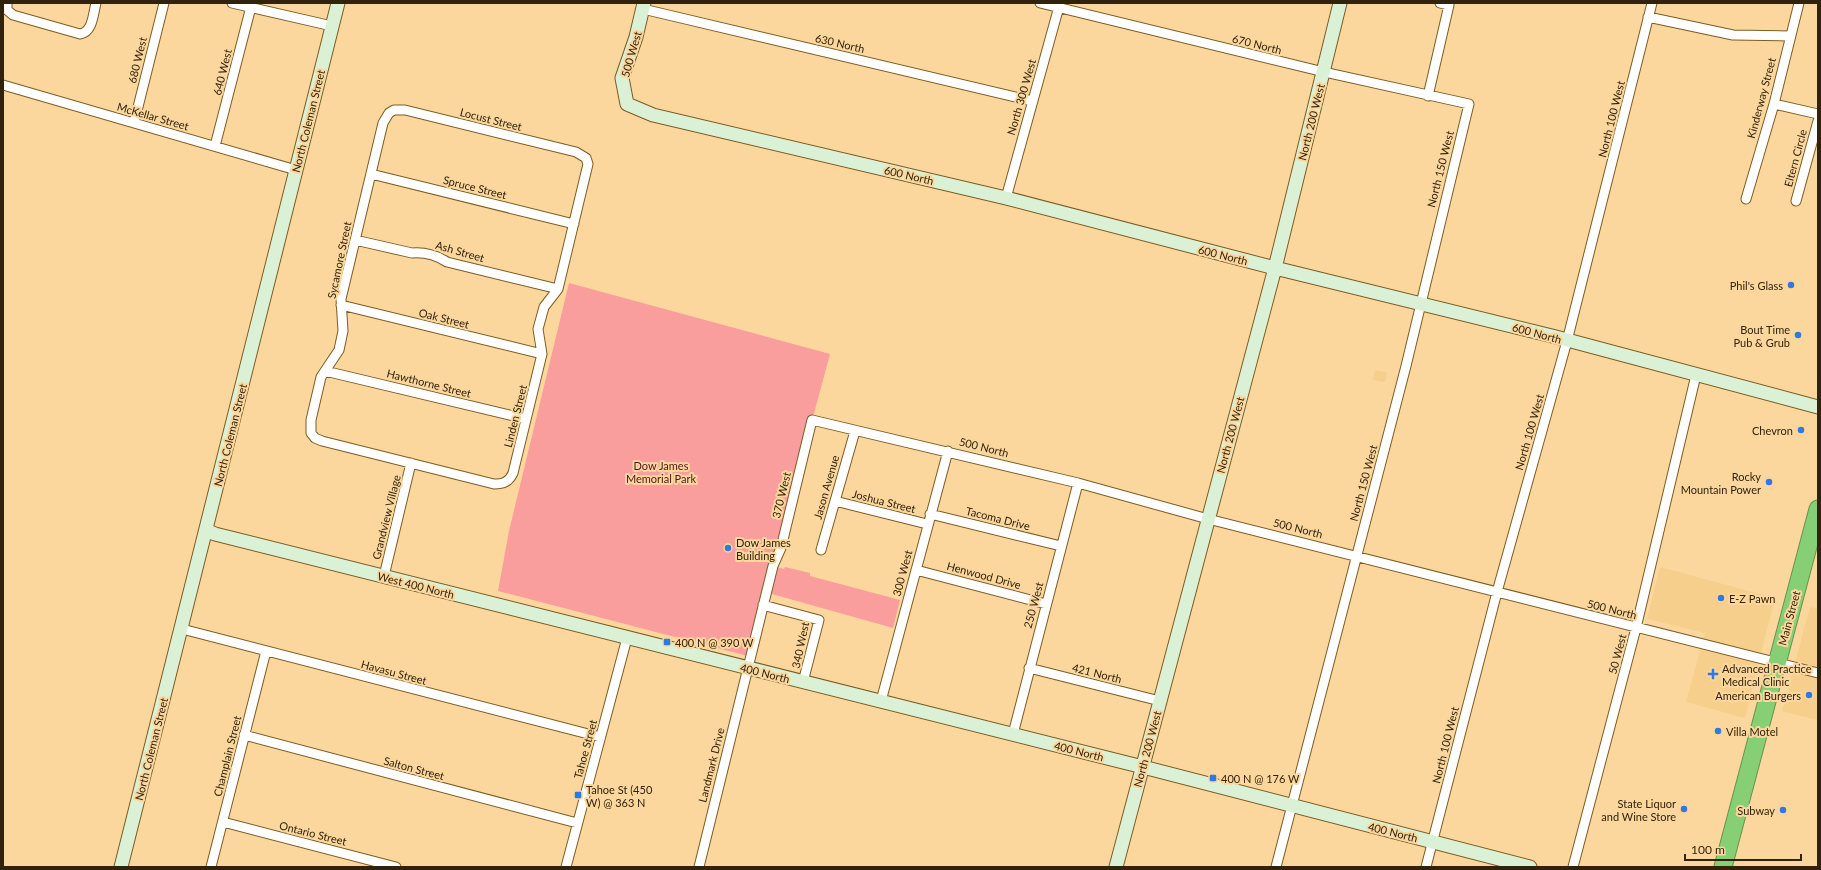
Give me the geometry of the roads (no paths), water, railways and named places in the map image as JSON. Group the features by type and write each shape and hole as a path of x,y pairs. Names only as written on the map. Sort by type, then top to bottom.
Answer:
{"highway":[{"name":"Main Street","path":"1723,867 1818,509"}],"street":[{"path":"7,6 13,15 74,33 85,33 90,25 96,3"},
{"name":"680 West","path":"134,123 164,3"},
{"path":"232,3 251,5 332,26"},
{"name":"North Coleman Street","path":"121,867 338,3"},
{"name":"670 North","path":"1040,3 1059,6 1324,72 1469,104"},
{"name":"North 200 West","path":"1116,867 1275,268 1340,3"},
{"name":"North 100 West","path":"1426,867 1497,592 1568,341 1652,3"},
{"name":"Kinderway Street","path":"1746,199 1774,104 1799,3"},
{"path":"1428,96 1445,4"},
{"name":"640 West","path":"215,146 251,5"},
{"name":"630 North","path":"644,6 1032,101"},
{"name":"500 West","path":"627,104 622,78 636,37 644,6"},
{"name":"North 300 West","path":"1006,198 1059,6"},
{"path":"1648,17 1733,35 1790,36"},
{"name":"McKellar Street","path":"3,85 296,170"},
{"name":"600 North","path":"627,104 661,116 1006,198 1275,268 1568,341 1818,407"},
{"name":"North 150 West","path":"1276,867 1406,366 1469,104"},
{"path":"1774,104 1818,114"},
{"name":"Locust Street","path":"389,113 394,110 405,110 576,152 586,158"},
{"name":"Sycamore Street","path":"311,433 311,420 321,377 339,350 343,331 340,299 383,123 389,113"},
{"name":"Eltern Circle","path":"1796,201 1818,121"},
{"name":"Linden Street","path":"311,433 315,438 322,441 411,464 494,484 502,484 508,481 513,473 542,354 538,329 544,307 558,289 587,170 588,164 586,158"},
{"name":"Spruce Street","path":"371,174 574,224"},
{"name":"Ash Street","path":"355,240 412,253 421,253 440,257 447,262 558,289"},
{"name":"Oak Street","path":"341,305 542,354"},
{"name":"Hawthorne Street","path":"325,371 526,419"},
{"name":"50 West","path":"1573,867 1636,628 1696,375"},
{"name":"500 North","path":"812,420 1078,482 1208,518 1636,628 1818,673"},
{"name":"370 West","path":"747,668 775,558 781,548 812,420"},
{"name":"Jason Avenue","path":"821,550 855,431"},
{"name":"300 West","path":"880,701 948,451"},
{"name":"Grandview Village","path":"384,576 411,464"},
{"name":"250 West","path":"1013,734 1078,482"},
{"name":"Joshua Street","path":"835,500 927,524"},
{"name":"Tacoma Drive","path":"930,514 1061,546"},
{"name":"West 400 North","path":"206,530 215,534 627,638"},
{"name":"Henwood Drive","path":"916,570 1046,604"},
{"name":"340 West","path":"763,605 819,620 803,682"},
{"name":"Havasu Street","path":"182,629 600,737"},
{"name":"400 North","path":"627,638 1013,734 1530,867"},
{"name":"Tahoe Street","path":"566,867 627,638"},
{"name":"Champlain Street","path":"212,867 266,651"},
{"name":"Landmark Drive","path":"699,867 747,668"},
{"name":"421 North","path":"1029,668 1160,700"},
{"name":"Salton Street","path":"244,735 577,824"},
{"name":"Ontario Street","path":"223,822 396,867"}],"place":[{"name":"Phil's Glass","path":"1791,285"},
{"name":"Bout Time Pub & Grub","path":"1798,335"},
{"name":"Chevron","path":"1801,430"},
{"name":"Rocky Mountain Power","path":"1769,482"},
{"name":"Dow James Building","path":"728,548"},
{"name":"E-Z Pawn","path":"1721,598"},
{"name":"400 N @ 390 W","path":"667,642"},
{"name":"Advanced Practice Medical Clinic","path":"1713,674"},
{"name":"American Burgers","path":"1809,695"},
{"name":"Villa Motel","path":"1718,731"},
{"name":"400 N @ 176 W","path":"1213,778"},
{"name":"Tahoe St (450 W) @ 363 N","path":"578,795"},
{"name":"State Liquor and Wine Store","path":"1684,809"},
{"name":"Subway","path":"1783,810"}],"park label":[{"name":"Dow James Memorial Park","path":"661,471"}]}
